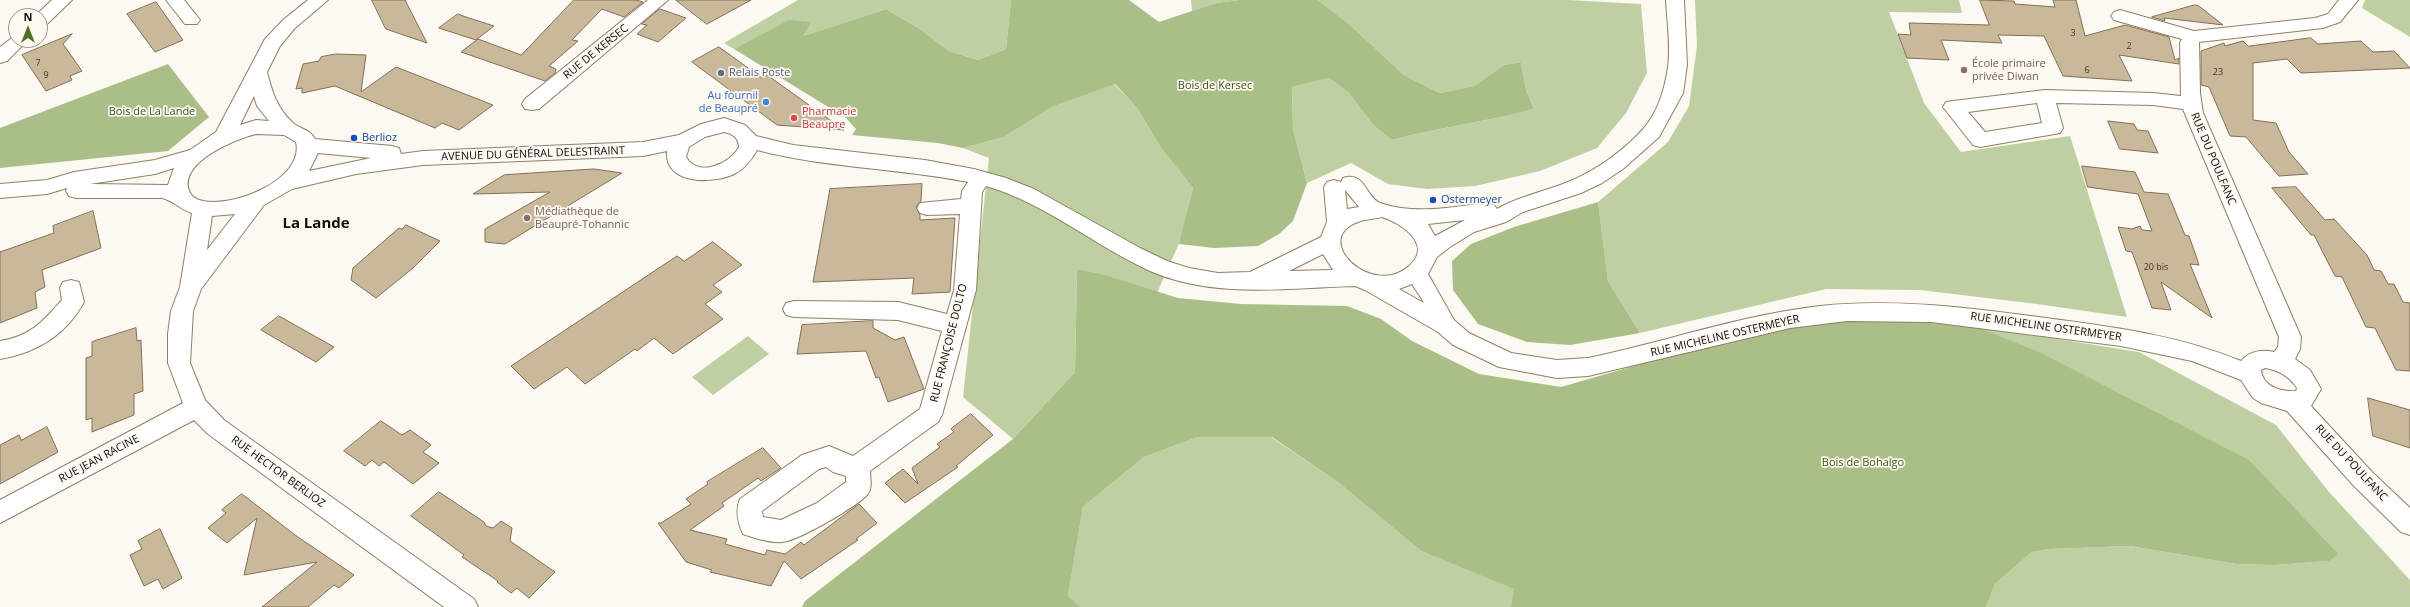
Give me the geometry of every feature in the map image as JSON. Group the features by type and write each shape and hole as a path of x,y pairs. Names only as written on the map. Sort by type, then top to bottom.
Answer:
{"street":[{"path":"48,14 63,0"},
{"path":"175,0 191,20"},
{"path":"222,138 257,71 279,34 319,0"},
{"name":"RUE DE KERSEC","path":"532,104 659,0"},
{"path":"1252,280 1333,233 1347,217 1375,211 1403,217 1425,218 1516,207 1574,188 1595,178 1616,164 1652,132 1673,93 1678,65 1676,0"},
{"path":"2120,16 2133,22 2171,28 2192,37 2317,24 2334,18 2349,0"},
{"name":"RUE DU POULFANC","path":"2192,37 2188,54 2191,104 2225,189 2290,337 2289,348 2280,362"},
{"path":"257,71 267,106 286,128"},
{"path":"2045,96 2153,99 2191,104"},
{"path":"742,160 749,147 749,141 743,132 724,126 700,130 684,140 680,147 678,161 690,171 700,174 724,170 742,160 798,153"},
{"path":"0,191 47,187 74,179 155,167 195,155 222,138 256,128 286,128 296,132 304,138 308,145 308,157 301,170 288,183 256,202 231,208 203,209 188,204 180,195 177,183 180,176 195,155"},
{"name":"AVENUE DU GÉNÉRAL DELESTRAINT","path":"288,183 356,167 423,158 644,149 684,140"},
{"path":"749,141 798,153 944,170 981,178 1041,202 1145,261 1176,274 1197,280 1363,280 1388,284 1404,280 1416,273 1425,264 1428,252 1428,242 1422,232 1414,224 1403,217"},
{"name":"AVENUE DU GÉNÉRAL DELESTRAINT","path":"308,145 405,154 423,158"},
{"name":"AVENUE DU GÉNÉRAL DELESTRAINT","path":"644,149 678,161"},
{"name":"RUE FRANÇOISE DOLTO","path":"857,467 930,415 965,290 972,191 981,178"},
{"path":"1363,280 1335,262 1330,252 1342,185 1375,211"},
{"path":"47,187 66,191 162,191 180,195"},
{"name":"RUE HECTOR BERLIOZ","path":"191,287 256,202"},
{"path":"927,208 971,206"},
{"path":"1428,252 1467,227 1499,217 1516,207"},
{"name":"RUE HECTOR BERLIOZ","path":"203,209 191,287 182,311 179,334 179,363 184,383 197,407 216,427 464,607"},
{"name":"RUE MICHELINE OSTERMEYER","path":"1416,273 1432,297 1446,326"},
{"name":"RUE MICHELINE OSTERMEYER","path":"1363,280 1446,326 1461,338 1507,361 1557,369 1614,362 1770,323 1819,315 1887,311 1965,315 2168,346 2202,355 2249,374"},
{"path":"0,350 29,345 42,336 73,302 71,288"},
{"path":"794,309 898,311 955,325"},
{"path":"2257,360 2272,360 2280,362 2303,377 2309,389 2306,398 2294,402 2279,400 2257,387 2249,374 2252,364 2257,360"},
{"name":"RUE DU POULFANC","path":"2294,402 2363,479 2410,524"},
{"name":"RUE JEAN RACINE","path":"0,512 197,407"}],"green space":[{"path":"798,0 1011,0 1006,49 978,60 949,51 920,29 886,9 803,36 760,36 734,49 724,43"},
{"name":"Bois de Kersec","path":"1011,0 1129,0 1159,22 1216,3 1240,0 1318,0 1349,24 1404,75 1440,93 1474,86 1504,65 1521,62 1526,90 1534,109 1499,118 1392,140 1373,125 1349,93 1329,78 1292,87 1293,129 1307,183 1293,221 1279,234 1258,246 1214,248 1179,244 1193,188 1161,148 1137,108 1115,84 1052,107 1004,137 963,148 938,143 852,135 856,129 846,118 734,49 789,20 811,22 803,36 886,9 920,29 949,51 978,60 1006,49"},
{"path":"1191,0 1240,0 1216,3 1192,11"},
{"path":"1318,0 1568,0 1641,4 1647,73 1626,113 1597,148 1540,171 1475,186 1427,189 1388,184 1351,163 1307,183 1293,129 1292,87 1329,78 1349,93 1373,125 1392,140 1499,118 1534,109 1526,90 1521,62 1504,65 1474,86 1440,93 1404,75 1349,24"},
{"path":"1695,0 1959,0 1962,13 1889,12 1924,103 1961,152 2070,136 2127,317 2037,304 1920,290 1826,289 1640,333 1608,281 1598,202 1668,142 1689,106 1697,46"},
{"path":"2365,0 2410,0 2410,37 2362,8"},
{"name":"Bois de La Lande","path":"168,64 209,117 168,151 0,168 0,128"},
{"path":"1114,84 1137,108 1161,148 1193,188 1181,239 1157,293 1102,274 1077,269 1075,372 1013,439 963,397 989,158 963,148 1004,137 1052,107"},
{"path":"1598,202 1608,281 1640,333 1570,345 1527,342 1478,324 1453,290 1452,261 1471,244 1514,227"},
{"name":"Bois de Bohalgo","path":"1077,269 1102,274 1178,298 1241,304 1347,306 1381,319 1412,341 1479,374 1561,387 1741,335 1858,318 1975,326 2041,353 2249,460 2338,554 2329,561 2275,565 2236,564 2130,546 2049,549 2032,552 1995,584 1986,607 1511,607 1514,589 1421,551 1339,483 1272,437 1198,437 1144,457 1083,507 1068,596 1081,607 802,607 805,601 1013,439 1075,372"},
{"path":"1975,326 2139,352 2276,425 2329,492 2410,580 2410,607 1986,607 1995,584 2032,552 2049,549 2130,546 2236,564 2275,565 2329,561"},
{"path":"748,336 769,354 713,395 692,377"},
{"path":"1198,437 1271,437 1339,483 1421,551 1515,589 1511,607 1081,607 1068,596 1083,507 1144,457"}],"building":[{"path":"372,0 405,0 427,43 386,29"},
{"path":"574,0 636,0 643,2 624,17 602,9 572,40 578,41 549,66 556,69 555,73 545,81 461,52 478,39 521,55"},
{"path":"676,0 751,0 707,24"},
{"path":"1980,0 2014,1 2015,4 2055,7 2053,0 2076,0 2085,36 2125,25 2169,37 2175,60 2179,58 2179,64 2119,55 2132,81 2063,76 2044,36 1998,35 2002,43 1941,40 1949,60 1907,58 1898,34 1911,35 1909,23 1989,25"},
{"path":"156,2 183,40 155,52 127,14"},
{"path":"2195,5 2199,6 2223,25 2164,18 2165,21 2152,17"},
{"path":"660,9 686,18 658,42 637,34 647,25 642,24"},
{"path":"458,14 494,26 476,40 439,28"},
{"path":"72,34 63,44 82,71 70,76 72,80 46,91 22,55 39,48 48,48 48,44"},
{"path":"2311,38 2318,44 2361,41 2373,52 2394,51 2410,68 2301,73 2287,59 2253,63 2253,120 2276,123 2289,152 2308,174 2279,176 2246,137 2230,136 2209,87 2201,85 2201,51 2224,43 2225,46 2243,41 2248,46"},
{"path":"719,47 762,78 767,75 844,130 777,125 692,62"},
{"path":"336,54 366,55 361,92 396,67 493,105 459,130 442,123 435,128 335,86 302,93 302,88 296,89 303,64 319,61 321,57"},
{"path":"2108,121 2134,124 2137,130 2148,131 2158,153 2120,149"},
{"path":"2082,166 2135,172 2144,192 2168,194 2185,235 2189,236 2199,265 2190,264 2212,318 2161,282 2171,310 2152,308 2132,252 2126,251 2118,227 2132,229 2140,226 2142,230 2152,231 2138,194 2088,187"},
{"name":"Médiathèque de Beaupré-Tohannic","path":"594,169 622,173 505,244 485,242 485,229 550,192 473,194 504,175"},
{"path":"922,184 921,201 916,207 920,215 920,220 955,218 950,292 912,294 914,278 813,282 830,189"},
{"path":"2296,187 2325,220 2334,219 2367,255 2374,270 2381,271 2388,284 2394,284 2403,302 2410,303 2410,371 2396,370 2375,328 2366,327 2342,277 2335,276 2314,235 2311,235 2272,188"},
{"path":"93,211 101,248 42,270 45,287 35,292 37,308 0,323 0,252 54,233 53,226"},
{"path":"406,225 440,241 413,268 376,298 351,280 353,268 399,228 402,229"},
{"path":"713,242 742,265 713,285 722,292 705,304 723,319 673,354 654,338 637,351 635,349 585,384 567,367 534,389 511,366 677,256 684,261"},
{"path":"279,316 334,347 316,362 261,330"},
{"path":"873,321 873,328 895,340 904,337 924,389 888,402 879,377 876,378 866,351 797,354 802,325"},
{"path":"136,328 137,341 141,340 143,391 134,394 134,415 92,432 92,418 86,420 86,358 92,356 92,342"},
{"path":"2368,398 2410,410 2410,448 2373,436"},
{"path":"971,414 993,435 956,466 958,467 905,503 885,483 903,469 918,484 912,468 940,447 937,444 954,432 951,429"},
{"path":"381,421 402,435 410,430 431,445 423,452 439,463 413,484 384,462 379,466 372,460 365,466 344,451"},
{"path":"47,427 58,452 0,484 0,445 19,435 21,440"},
{"path":"763,448 781,468 761,481 758,478 722,503 724,506 690,530 727,539 725,544 765,555 767,550 785,554 801,542 804,545 859,504 877,523 856,539 858,540 801,579 784,561 771,586 710,572 712,570 686,562 658,523 661,523 691,504 686,499 708,484 707,482"},
{"path":"439,492 484,522 486,526 493,528 501,521 512,528 510,541 555,572 529,598 517,588 511,593 497,582 498,581 462,557 464,555 411,516"},
{"path":"242,494 295,535 354,575 339,588 334,585 308,607 262,607 317,562 244,575 257,518 227,543 208,528 226,513 222,510"},
{"path":"160,529 182,578 163,589 158,579 144,586 130,555 142,549 138,541"}],"place":[{"name":"École primaire privée Diwan","path":"1964,70"},
{"name":"Relais Poste","path":"721,73"},
{"name":"Au fournil de Beaupré","path":"766,102"},
{"name":"Pharmacie Beaupre","path":"794,118"},
{"name":"Berlioz","path":"354,138"},
{"name":"Ostermeyer","path":"1433,200"},
{"name":"Médiathèque de Beaupré-Tohannic","path":"527,218"}],"district":[{"name":"La Lande","path":"316,224"}]}
